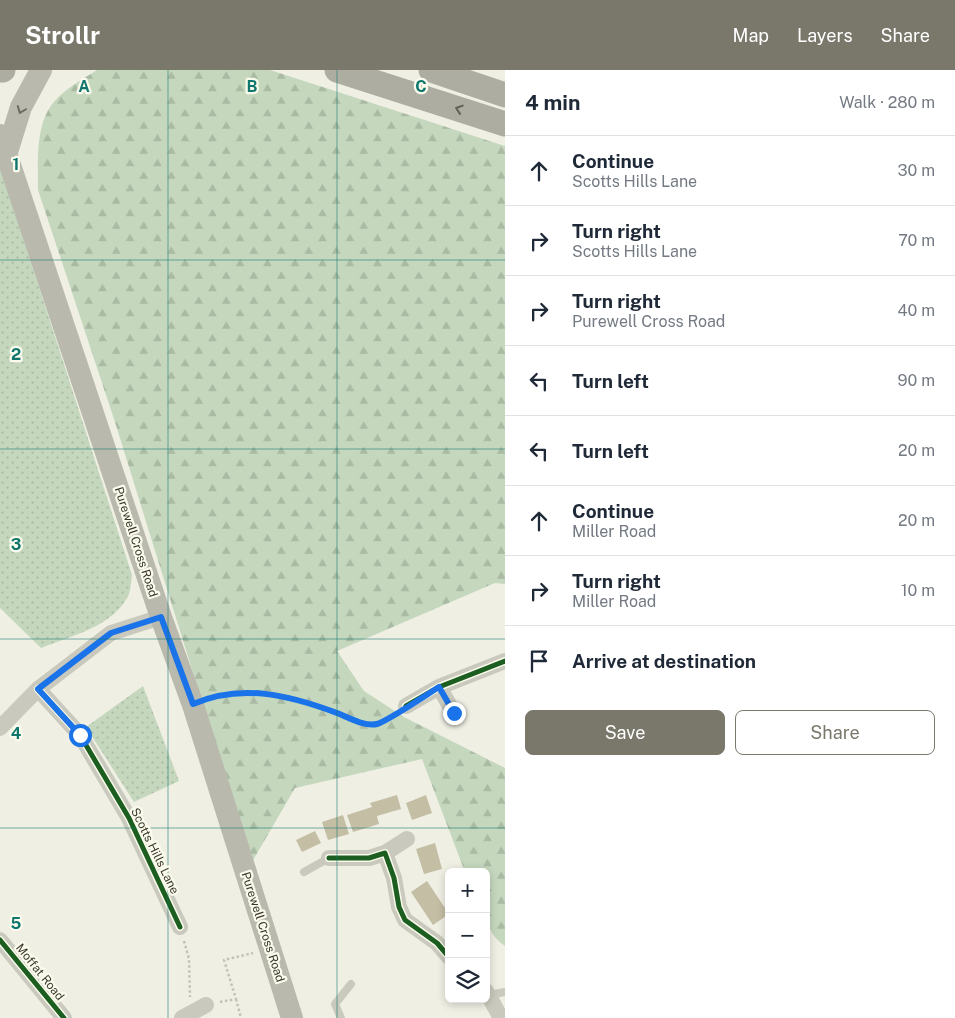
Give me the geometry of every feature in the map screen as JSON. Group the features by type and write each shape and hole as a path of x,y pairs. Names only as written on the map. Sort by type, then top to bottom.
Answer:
{"main road":[{"name":"Purewell Cross Road","path":"41,70 4,143 161,617 193,704 292,1018"},
{"path":"337,70 505,124"},
{"path":"431,70 505,95"}],"street":[{"path":"0,728 38,689 111,633 161,617"},
{"path":"406,706 439,687 505,661"},
{"path":"439,687 454,713"},
{"name":"Scotts Hills Lane","path":"38,689 80,735 129,818 180,927"},
{"path":"329,858 369,858 385,853 407,839"},
{"path":"385,853 394,878 399,907 405,920 438,943 445,952"},
{"name":"Moffat Road","path":"0,940 64,1018"},
{"path":"494,993 501,1018"},
{"path":"186,1015 206,1005"}],"lane":[{"path":"304,872 329,858"},
{"path":"341,1018 335,1004 351,984"}],"path":[{"path":"193,704 208,698 236,693 270,693 299,700 362,722 376,724 406,706"},
{"path":"180,927 189,959 186,1015"},
{"path":"241,1018 224,960 270,948"},
{"path":"206,1005 236,1000"}],"green space":[{"path":"97,70 270,70 505,146 505,584 495,583 337,651 364,691 404,717 505,768 505,946 497,939 490,928 490,868 463,868 422,759 295,788 252,862 114,419 38,190 38,156 43,122 53,103 74,85"},
{"path":"0,166 132,575 129,594 114,614 91,628 41,648 0,608"},
{"path":"143,686 179,781 134,802 86,727"}],"building":[{"path":"397,795 401,809 377,816 379,824 353,832 347,815 372,807 370,803"},
{"path":"426,795 432,813 412,820 406,803"},
{"path":"343,815 349,834 328,840 322,822"},
{"path":"315,831 321,843 302,852 296,840"},
{"path":"435,843 442,869 424,874 416,849"},
{"path":"427,881 445,908 445,917 433,925 411,892"}],"cycle path":[{"path":"406,706 439,687 505,661"},
{"path":"38,689 80,735 129,818 180,927"},
{"path":"329,858 369,858 385,853 394,878 399,907 405,920 437,943 445,952"},
{"path":"0,940 64,1018"}],"route":[{"path":"80,735 38,689 111,633 161,617 193,704 208,698 236,693 270,693 299,700 362,722 376,724 439,687 454,713"}]}
